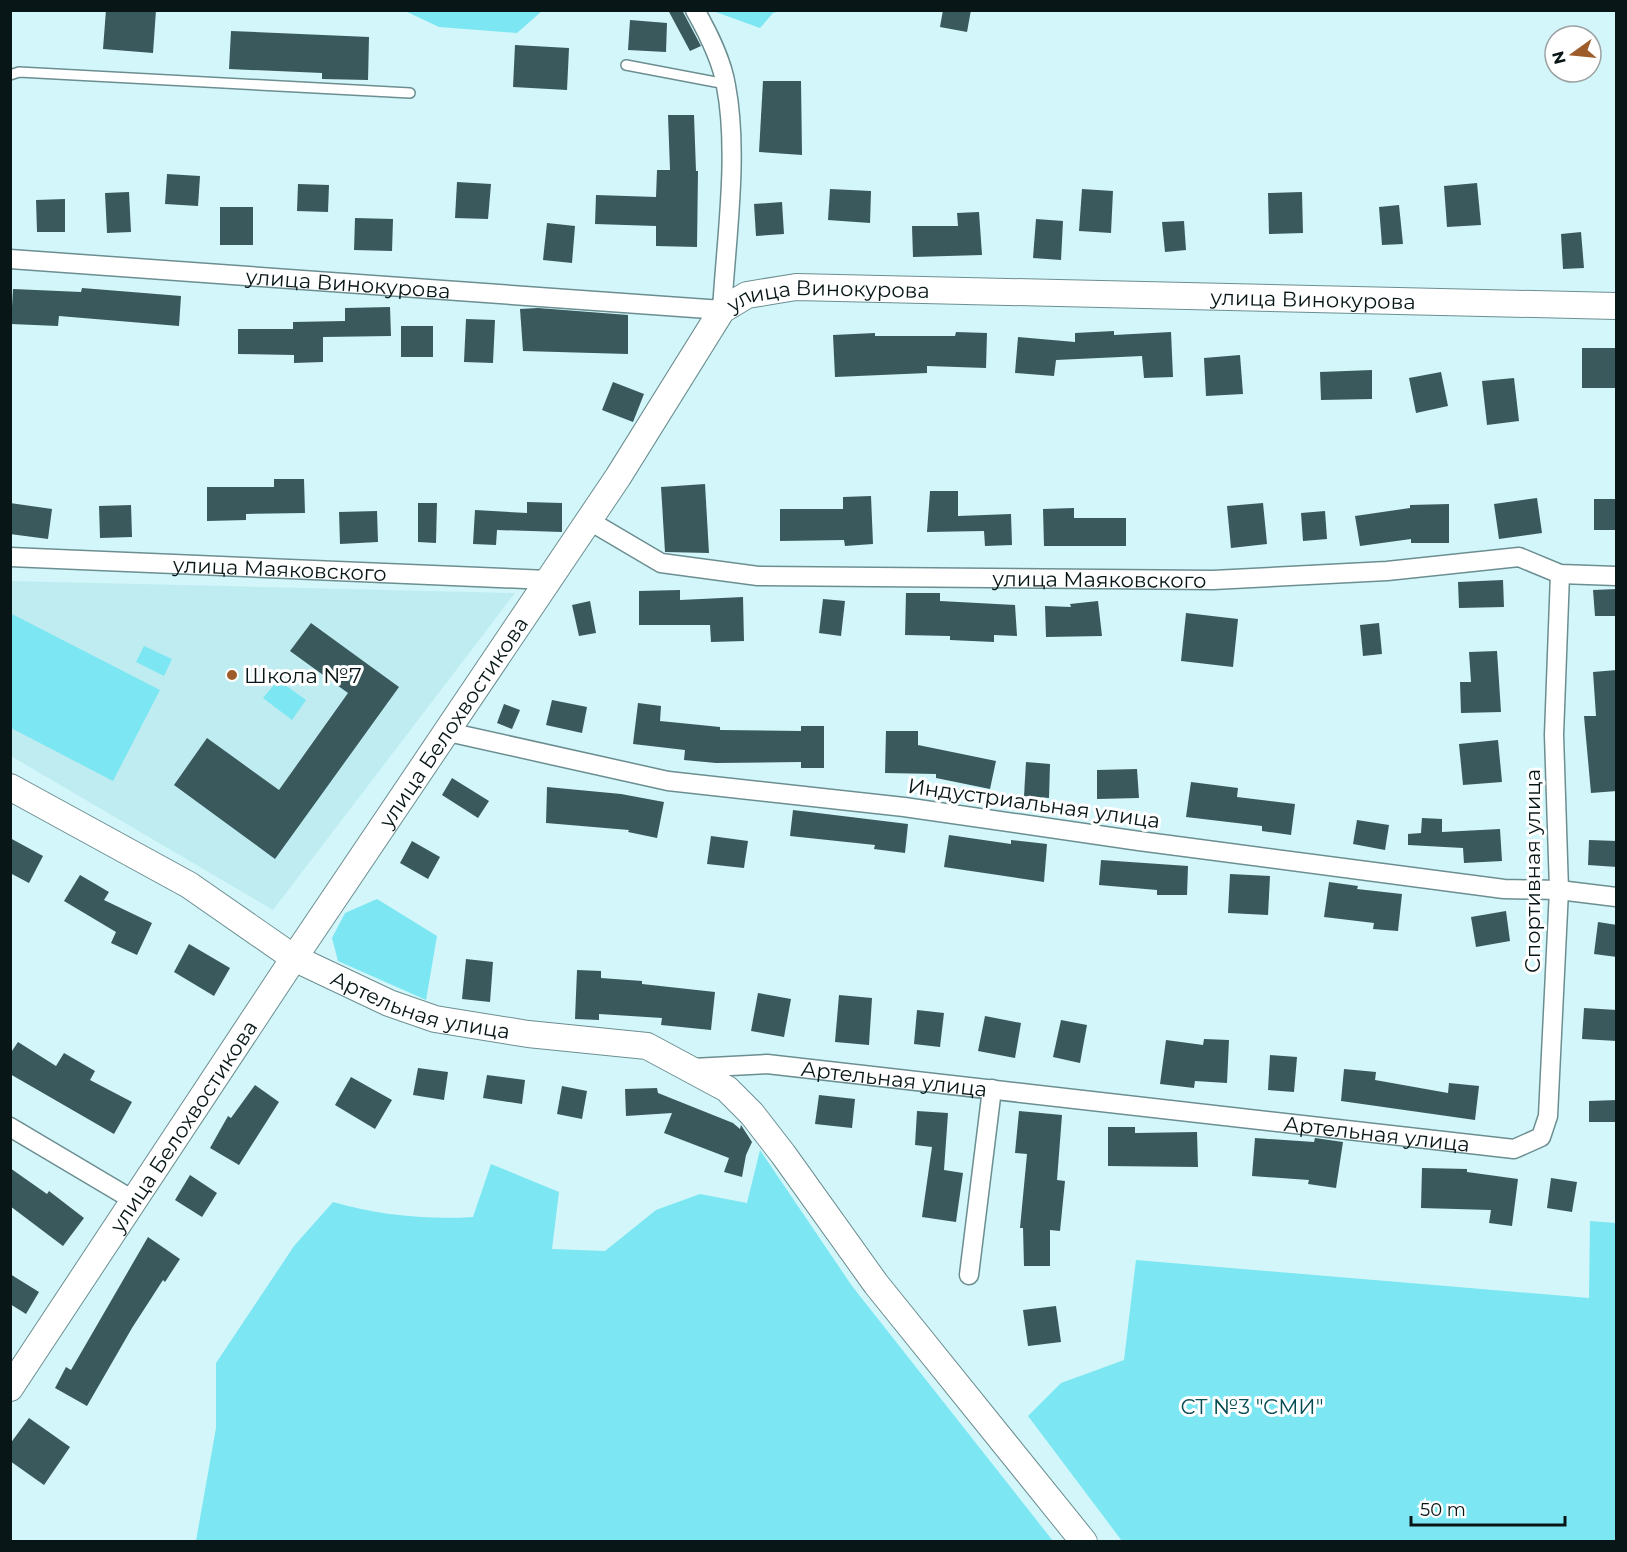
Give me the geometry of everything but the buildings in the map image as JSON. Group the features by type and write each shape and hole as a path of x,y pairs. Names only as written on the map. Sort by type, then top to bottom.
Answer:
{"main road":[{"name":"улица Винокурова","path":"722,310 747,295 796,287 1617,306"},
{"name":"улица Белохвостикова","path":"10,1388 294,958 448,732 588,520 722,310"},
{"path":"10,787 189,885 294,958"},
{"name":"Артельная улица","path":"294,958 389,1003 435,1019 528,1034 647,1046 693,1068"},
{"path":"693,1068 727,1089 752,1114 876,1284 1084,1542"}],"street":[{"name":"улица Белохвостикова","path":"695,10 713,46 726,84 732,128 722,310"},
{"name":"улица Винокурова","path":"10,259 722,310"},
{"name":"улица Маяковского","path":"588,520 661,563 758,576 1213,580 1387,571 1519,557 1560,574 1617,576"},
{"name":"улица Маяковского","path":"10,557 548,580"},
{"name":"Спортивная улица","path":"1514,1149 1541,1137 1548,1116 1559,890 1554,735 1560,574"},
{"name":"Индустриальная улица","path":"448,732 668,781 904,807 1139,841 1504,889 1559,890 1617,897"},
{"name":"Артельная улица","path":"693,1068 767,1064 1514,1149"},
{"path":"969,1275 992,1089"},
{"path":"10,1127 133,1200"}],"lane":[{"path":"626,65 726,84"},
{"path":"10,75 19,72 410,93"}],"shaded area":[{"name":"Школа №7","path":"11,581 515,593 273,910 11,756"}],"green space":[{"path":"542,10 517,33 439,27 405,11"},
{"path":"713,11 780,11 773,13 760,28"},
{"path":"10,613 160,690 113,781 11,728"},
{"path":"144,646 172,659 164,676 136,662"},
{"path":"278,680 306,700 292,720 263,698"},
{"path":"377,899 437,936 426,1000 338,961 332,938 345,913"},
{"path":"760,1150 852,1286 1053,1541 196,1541 216,1428 216,1363 294,1246 333,1202 403,1216 473,1217 491,1164 559,1192 552,1249 605,1251 656,1210 700,1194 747,1203"},
{"name":"СТ №3 \"СМИ\"","path":"1590,1221 1616,1223 1616,1541 1122,1541 1028,1416 1061,1383 1124,1360 1136,1260 1589,1298"}],"place":[{"name":"Школа №7","path":"232,675"}]}
